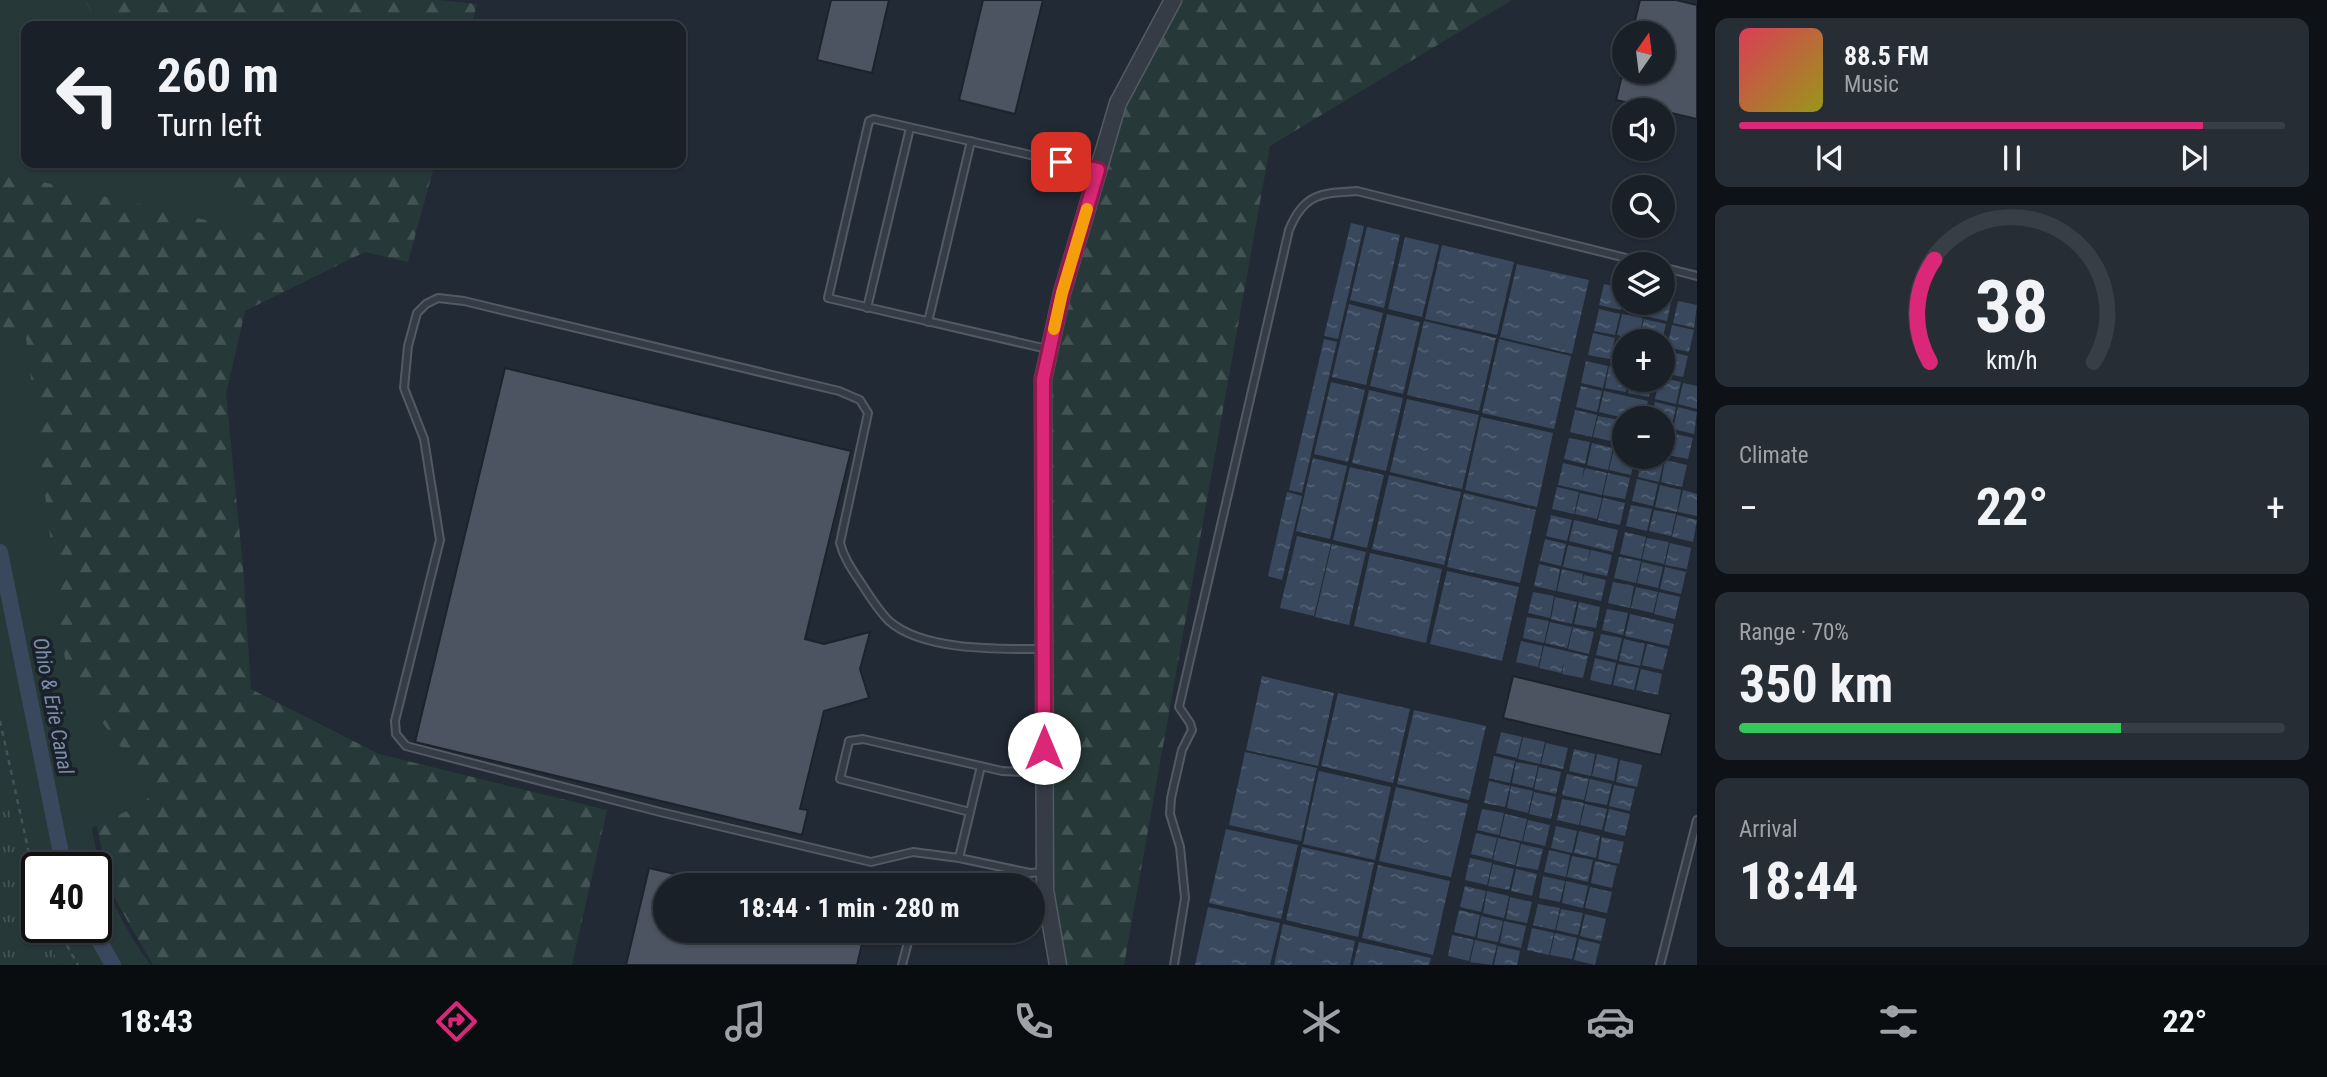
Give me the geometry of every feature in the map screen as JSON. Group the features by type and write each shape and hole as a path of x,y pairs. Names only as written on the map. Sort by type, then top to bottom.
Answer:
{"street":[{"path":"1058,965 1045,891 1043,379 1062,293 1118,103 1173,0"}],"lane":[{"path":"1050,349 867,308 827,296 865,135 869,121 872,120 1098,170"},
{"path":"867,308 910,128"},
{"path":"928,321 971,141"},
{"path":"1174,965 1185,898 1180,847 1170,814 1171,797 1182,750 1192,730 1179,707 1289,230 1296,213 1320,194 1357,191 1612,255"},
{"path":"1675,270 1697,276"},
{"path":"1044,649 960,646 905,632 888,620 867,592 844,558 840,542 868,413 860,400 839,391 464,301 438,298 417,313 408,346 404,388 424,439 440,540 395,721 397,734 407,746 660,812 871,862 913,852 1030,873 1045,872"},
{"path":"970,812 840,779 849,741 863,739 1002,771 1044,773"},
{"path":"960,859 981,766"},
{"path":"1660,965 1694,847 1697,820"},
{"path":"902,965 908,943"}],"path":[{"path":"0,721 29,852"},
{"path":"66,943 78,965"}],"green space":[{"path":"0,0 439,0 477,4 472,21 21,21 21,168 434,168 408,262 365,252 245,311 226,394 243,567 251,689 379,754 607,810 572,965 153,965 112,894 112,852 102,852 0,380"},
{"path":"0,0 84,0 98,21 21,21 21,168 202,168 238,203 291,240 0,172"},
{"path":"1173,0 1512,0 1270,146 1124,965 1058,965 1045,890 1043,379 1118,103"},
{"path":"0,328 26,338 67,676 155,792 143,803 92,828 96,852 22,852 0,767"},
{"path":"0,653 34,852 21,852 21,943 82,943 96,965 0,965"},
{"path":"112,898 130,933 151,965 58,965 51,943 112,943"}],"water":[{"path":"1351,223 1364,226 1338,339 1324,336"},
{"path":"1367,227 1400,235 1384,308 1350,300"},
{"path":"1405,237 1439,245 1422,317 1388,309"},
{"path":"1442,245 1514,262 1497,335 1425,319"},
{"path":"1517,264 1589,280 1572,354 1500,337"},
{"path":"1604,284 1612,286 1612,308 1599,305"},
{"path":"1678,301 1697,305 1694,328 1673,323"},
{"path":"1349,304 1383,313 1366,385 1332,377"},
{"path":"1599,309 1612,312 1612,315 1620,315 1612,334 1594,331"},
{"path":"1387,314 1420,322 1403,394 1370,386"},
{"path":"1622,315 1643,318 1640,329 1618,329"},
{"path":"1645,315 1668,315 1667,321"},
{"path":"1644,319 1666,324 1665,329 1642,329"},
{"path":"1424,321 1496,338 1479,411 1407,395"},
{"path":"1672,325 1694,330 1689,352 1675,349 1675,329 1671,329"},
{"path":"1593,333 1612,337 1610,359 1588,355"},
{"path":"1324,339 1337,342 1302,493 1289,490"},
{"path":"1499,339 1571,356 1554,429 1482,413"},
{"path":"1675,353 1688,356 1683,377 1675,375"},
{"path":"1586,361 1608,366 1603,388 1581,383"},
{"path":"1609,366 1612,367 1612,389 1605,388"},
{"path":"1675,381 1681,382 1676,404 1655,399 1656,392 1675,392"},
{"path":"1331,382 1365,390 1348,462 1314,454"},
{"path":"1683,383 1697,386 1697,409 1678,404"},
{"path":"1581,386 1602,391 1597,412 1576,407"},
{"path":"1369,390 1403,398 1386,471 1352,463"},
{"path":"1604,391 1648,401 1647,406 1612,406 1612,415 1599,412"},
{"path":"1628,392 1650,392 1649,397"},
{"path":"1407,399 1479,415 1462,489 1390,472"},
{"path":"1655,402 1672,406 1654,406"},
{"path":"1678,407 1697,412 1694,434 1675,429"},
{"path":"1575,410 1597,415 1592,437 1570,432"},
{"path":"1598,416 1612,419 1612,441 1593,437"},
{"path":"1481,417 1553,433 1537,507 1465,490"},
{"path":"1675,434 1693,438 1688,459 1675,457"},
{"path":"1569,438 1590,442 1585,464 1564,459"},
{"path":"1592,443 1612,448 1608,470 1587,465"},
{"path":"1612,457 1612,469 1632,469 1631,475 1609,470"},
{"path":"1313,458 1347,466 1330,539 1296,531"},
{"path":"1675,462 1687,465 1682,487 1661,482 1663,469 1675,469"},
{"path":"1563,463 1584,468 1582,480 1585,468 1607,473 1602,495 1558,485"},
{"path":"1350,467 1384,475 1367,548 1333,540"},
{"path":"1640,469 1662,469 1659,482 1638,477"},
{"path":"1608,473 1630,478 1625,499 1603,495"},
{"path":"1389,475 1461,492 1444,565 1372,549"},
{"path":"1637,479 1658,484 1653,506 1632,501"},
{"path":"1660,485 1681,490 1677,512 1655,507"},
{"path":"1557,487 1579,492 1574,514 1552,509"},
{"path":"1683,490 1697,494 1697,516 1678,512"},
{"path":"1287,492 1302,496 1282,580 1268,576"},
{"path":"1464,493 1536,510 1520,583 1447,567"},
{"path":"1580,493 1602,498 1597,519 1575,514"},
{"path":"1603,498 1625,503 1620,525 1598,520"},
{"path":"1631,505 1652,509 1647,531 1626,526"},
{"path":"1654,510 1676,514 1671,536 1649,531"},
{"path":"1551,515 1572,520 1567,541 1546,536"},
{"path":"1677,515 1697,520 1693,542 1672,537"},
{"path":"1574,520 1618,530 1613,552 1569,541"},
{"path":"1625,532 1646,537 1641,559 1620,554"},
{"path":"1297,536 1331,544 1314,616 1280,608"},
{"path":"1647,538 1669,542 1664,564 1642,559"},
{"path":"1545,539 1566,544 1561,566 1540,561"},
{"path":"1670,543 1691,548 1687,569 1665,565"},
{"path":"1332,544 1366,552 1349,625 1315,617"},
{"path":"1568,545 1590,550 1587,562 1591,550 1612,555 1607,576 1563,567"},
{"path":"1370,553 1442,569 1426,643 1354,626"},
{"path":"1619,557 1641,561 1636,583 1614,578"},
{"path":"1642,562 1663,567 1658,588 1637,583"},
{"path":"1539,564 1560,569 1556,591 1534,586"},
{"path":"1665,567 1686,572 1681,594 1660,589"},
{"path":"1562,569 1583,574 1582,585 1584,575 1606,580 1601,601 1557,591"},
{"path":"1447,571 1519,587 1502,661 1430,644"},
{"path":"1613,582 1634,586 1630,608 1608,603"},
{"path":"1636,587 1658,592 1653,613 1631,608"},
{"path":"1533,592 1554,596 1550,618 1528,613"},
{"path":"1659,592 1680,597 1675,619 1654,614"},
{"path":"1555,597 1577,602 1572,624 1551,619"},
{"path":"1579,602 1600,607 1596,628 1574,624"},
{"path":"1607,609 1628,613 1623,635 1602,630"},
{"path":"1630,614 1674,624 1669,646 1625,636"},
{"path":"1527,617 1549,621 1544,643 1523,638"},
{"path":"1550,622 1572,627 1567,648 1545,643"},
{"path":"1573,627 1594,632 1589,654 1568,649"},
{"path":"1601,634 1622,638 1617,660 1596,655"},
{"path":"1624,639 1645,644 1640,666 1619,661"},
{"path":"1521,641 1543,646 1538,667 1516,662"},
{"path":"1647,644 1668,649 1663,670 1642,665"},
{"path":"1544,646 1588,656 1583,678 1562,674 1564,662 1561,673 1539,668"},
{"path":"1595,658 1616,663 1611,685 1590,680"},
{"path":"1618,664 1639,668 1634,690 1613,685"},
{"path":"1641,669 1662,674 1658,695 1636,690"},
{"path":"1262,676 1334,693 1318,766 1246,750"},
{"path":"1338,693 1410,709 1393,783 1321,766"},
{"path":"1414,710 1486,726 1469,800 1397,784"},
{"path":"1501,732 1522,737 1517,758 1496,753"},
{"path":"1523,737 1545,742 1540,764 1518,759"},
{"path":"1546,743 1568,748 1563,769 1541,764"},
{"path":"1574,749 1595,754 1591,776 1569,771"},
{"path":"1245,752 1317,768 1301,841 1229,825"},
{"path":"1597,754 1618,759 1614,781 1592,776"},
{"path":"1494,756 1515,761 1510,783 1489,778"},
{"path":"1620,760 1642,765 1637,787 1616,782"},
{"path":"1516,762 1538,766 1533,788 1512,783"},
{"path":"1539,767 1561,772 1556,794 1534,789"},
{"path":"1319,771 1391,787 1375,860 1303,844"},
{"path":"1567,774 1589,779 1584,800 1562,795"},
{"path":"1590,779 1612,784 1607,805 1585,801"},
{"path":"1489,781 1510,786 1505,807 1484,803"},
{"path":"1614,785 1635,789 1630,811 1609,806"},
{"path":"1511,786 1533,791 1528,813 1507,808"},
{"path":"1396,787 1468,804 1451,877 1379,861"},
{"path":"1534,792 1556,797 1551,819 1529,814"},
{"path":"1562,799 1584,803 1579,825 1557,820"},
{"path":"1585,804 1607,809 1602,830 1580,825"},
{"path":"1482,809 1504,813 1499,835 1477,830"},
{"path":"1609,809 1630,814 1625,836 1604,831"},
{"path":"1505,814 1527,819 1522,841 1500,836"},
{"path":"1528,820 1550,825 1545,846 1523,841"},
{"path":"1556,826 1577,831 1572,853 1551,848"},
{"path":"1226,829 1298,845 1281,919 1209,903"},
{"path":"1579,831 1600,836 1596,858 1574,853"},
{"path":"1476,833 1497,838 1492,859 1471,854"},
{"path":"1602,837 1624,842 1619,864 1598,859"},
{"path":"1498,838 1520,843 1515,865 1493,860"},
{"path":"1521,844 1543,849 1538,870 1516,866"},
{"path":"1302,847 1374,863 1358,937 1286,920"},
{"path":"1549,850 1570,855 1566,877 1544,872"},
{"path":"1572,856 1593,860 1588,882 1567,877"},
{"path":"1470,858 1492,863 1487,885 1465,880"},
{"path":"1595,861 1617,866 1612,888 1591,883"},
{"path":"1493,864 1514,869 1509,890 1488,886"},
{"path":"1378,865 1450,881 1433,955 1362,938"},
{"path":"1516,869 1537,874 1532,896 1511,891"},
{"path":"1543,876 1565,881 1560,902 1539,898"},
{"path":"1566,881 1588,886 1583,908 1562,903"},
{"path":"1465,886 1486,891 1481,912 1460,907"},
{"path":"1590,887 1612,892 1607,913 1585,908"},
{"path":"1487,891 1509,896 1504,918 1483,913"},
{"path":"1510,897 1532,902 1527,923 1506,919"},
{"path":"1538,904 1560,908 1555,930 1533,925"},
{"path":"1208,907 1280,923 1270,965 1195,965"},
{"path":"1561,909 1583,913 1578,935 1556,930"},
{"path":"1459,910 1480,915 1475,937 1454,932"},
{"path":"1585,914 1606,919 1601,941 1580,936"},
{"path":"1481,916 1503,921 1498,942 1477,938"},
{"path":"1504,921 1526,926 1521,948 1500,943"},
{"path":"1283,924 1355,941 1350,965 1274,965"},
{"path":"1532,928 1554,933 1549,955 1527,950"},
{"path":"1555,933 1577,938 1572,959 1550,955"},
{"path":"1452,935 1474,940 1469,961 1448,956"},
{"path":"1579,939 1600,944 1595,965 1574,960"},
{"path":"1475,940 1497,945 1492,965 1470,962"},
{"path":"1359,942 1431,958 1429,965 1353,965"},
{"path":"1498,946 1520,951 1517,965 1494,965"}],"building":[{"path":"831,0 889,0 872,73 817,60"},
{"path":"983,0 1043,0 1015,114 959,100"},
{"path":"1640,0 1676,0 1697,5 1697,119 1675,114 1675,98 1616,98 1620,84 1675,84 1675,21 1635,21"},
{"path":"505,368 851,451 805,639 824,644 870,632 860,669 869,698 824,711 800,809 808,810 802,835 415,742"},
{"path":"1513,676 1671,714 1661,755 1503,718"},
{"path":"649,868 670,873 653,873 653,943 862,943 857,965 626,965"}],"waterway":[{"name":"Ohio & Erie Canal","path":"0,552 61,852"},
{"name":"Ohio & Erie Canal","path":"101,943 113,965"}],"slow traffic":[{"path":"1054,329 1087,209"}],"route":[{"path":"1044,748 1043,379 1062,293 1098,170 1061,162"}]}
